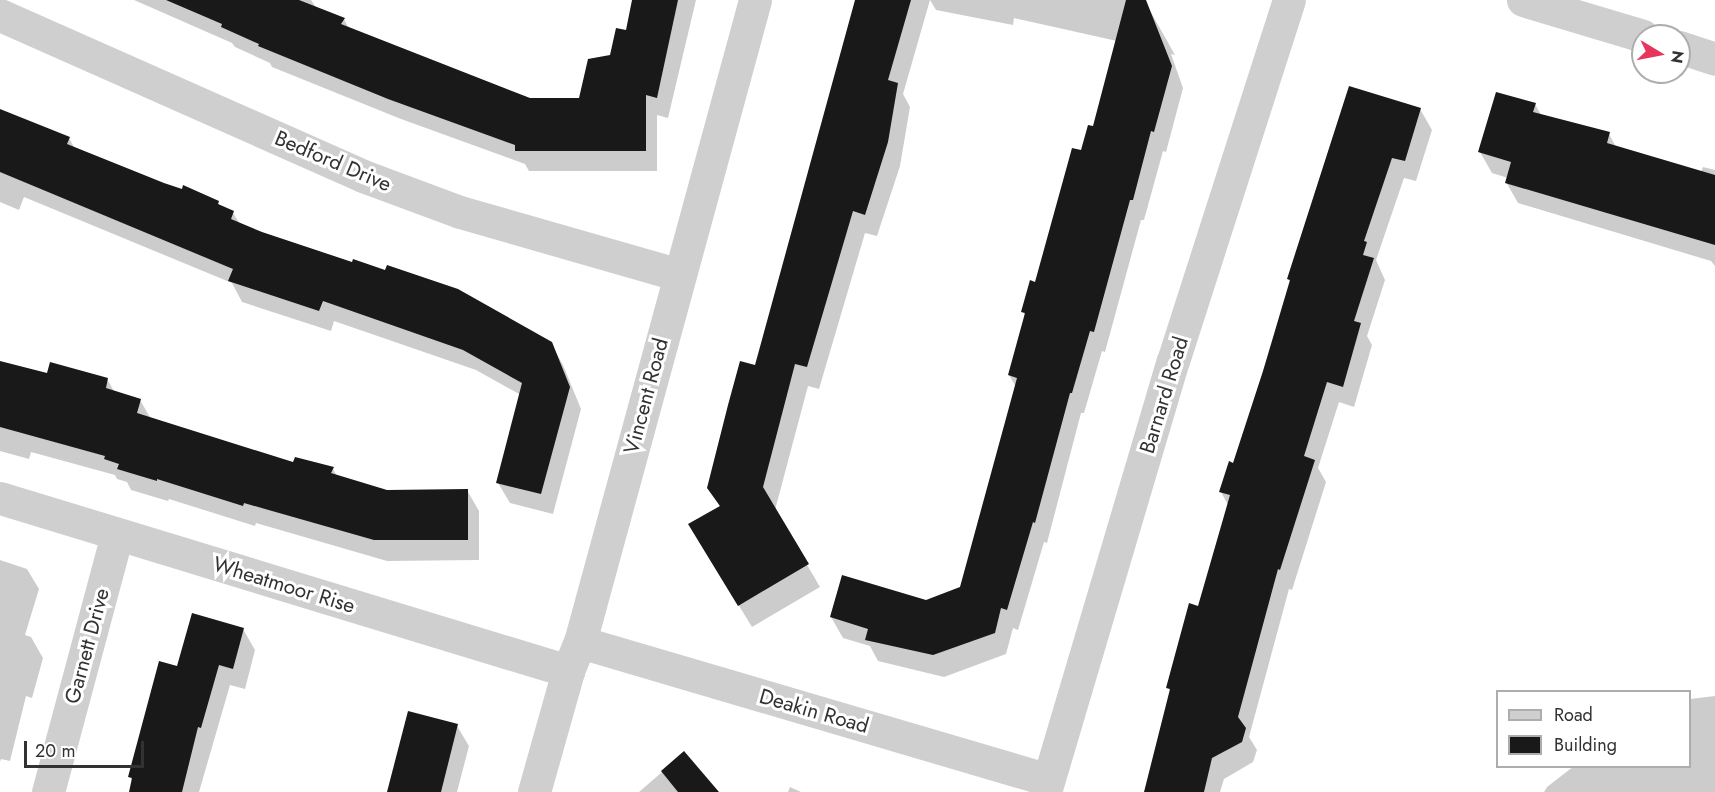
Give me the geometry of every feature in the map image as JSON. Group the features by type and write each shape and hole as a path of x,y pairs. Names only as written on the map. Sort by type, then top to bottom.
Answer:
{"street":[{"name":"Vincent Road","path":"534,792 574,657 755,0"},
{"name":"Barnard Road","path":"1046,786 1173,361 1289,0"},
{"path":"1523,0 1631,32"},
{"name":"Bedford Drive","path":"0,15 363,176 460,212 679,275"},
{"path":"1691,51 1715,59"},
{"name":"Wheatmoor Rise","path":"0,498 117,535 574,657"},
{"name":"Garnett Drive","path":"48,792 117,535"},
{"name":"Deakin Road","path":"574,657 1046,786"}],"building":[{"path":"166,0 299,0 345,18 341,24 530,98 579,98 588,59 610,55 616,28 626,30 632,0 678,0 657,98 646,95 646,151 515,151 515,145 388,99 258,46 259,44 221,27 222,24"},
{"path":"855,0 911,0 888,80 898,83 888,142 865,215 853,211 807,367 795,364 763,487 809,564 738,606 688,524 720,506 707,488 728,405 740,361 755,365"},
{"path":"1126,0 1146,0 1172,66 1154,132 1151,131 1133,200 1130,200 1094,332 1090,331 1072,393 1070,393 1035,523 1033,522 1007,610 1001,608 995,633 933,655 865,640 868,629 830,617 842,575 926,600 960,587 1017,378 1008,375 1025,313 1021,312 1030,280 1035,282 1072,148 1081,150 1088,125 1093,126"},
{"path":"1349,86 1421,108 1405,161 1392,158 1364,241 1367,242 1363,255 1374,258 1354,321 1361,323 1343,387 1327,382 1304,456 1315,460 1280,570 1278,569 1238,717 1246,728 1242,742 1212,758 1204,792 1144,792 1170,689 1166,688 1189,603 1198,606 1230,495 1219,492 1229,461 1233,463 1263,371 1290,280 1287,279"},
{"path":"1496,92 1536,103 1533,112 1610,132 1607,143 1715,175 1715,245 1505,183 1511,162 1478,152"},
{"path":"0,109 70,137 67,144 164,183 182,189 183,185 219,201 218,204 234,211 231,219 262,232 352,262 353,259 385,270 387,265 458,289 552,342 570,387 541,494 496,483 522,383 463,350 323,301 319,311 228,281 233,269 0,172"},
{"path":"0,361 47,373 50,362 108,378 106,388 141,399 137,413 293,462 295,457 334,467 331,473 387,490 468,489 468,540 374,540 244,503 243,506 117,469 119,464 104,459 105,456 0,427"},
{"path":"192,613 244,628 233,669 219,665 201,728 198,727 182,792 129,792 132,778 128,777 159,661 177,666"},
{"path":"408,711 458,724 441,792 387,792"},
{"path":"684,751 719,792 678,792 661,771"}]}
